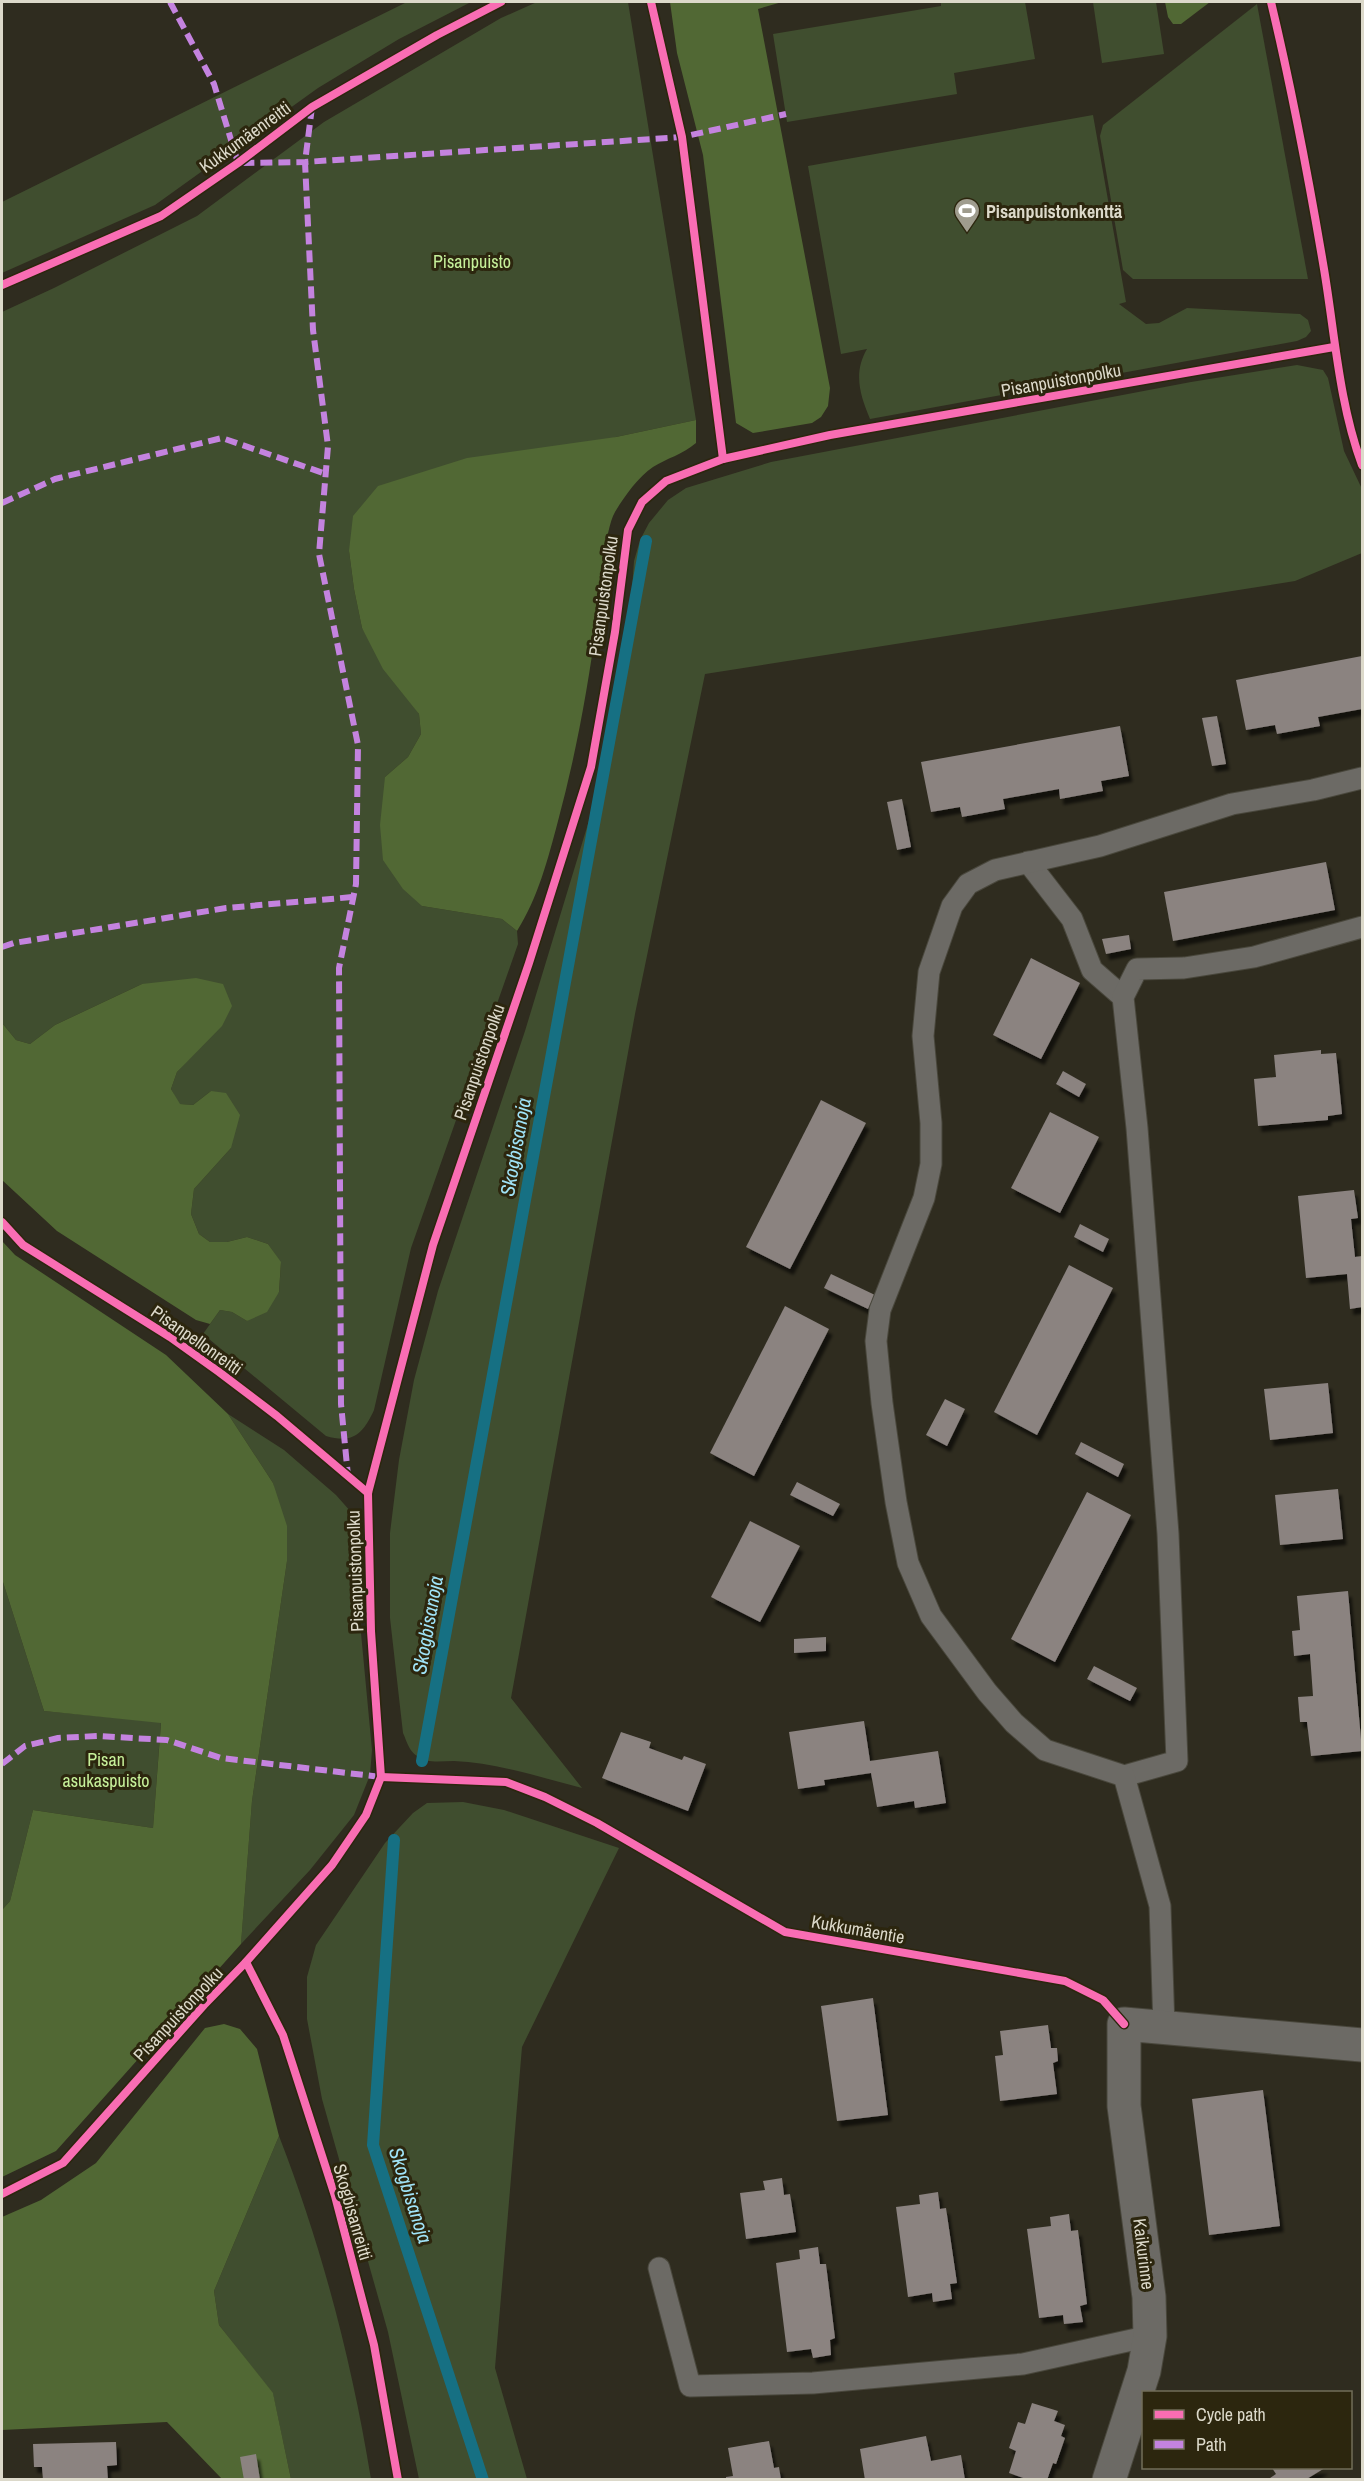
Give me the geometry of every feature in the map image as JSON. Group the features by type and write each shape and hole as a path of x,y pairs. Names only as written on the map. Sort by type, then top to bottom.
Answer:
{"street":[{"name":"Kaikurinne","path":"1109,2480 1144,2371 1150,2336 1149,2297 1124,2106 1124,2024 1164,2027"},
{"path":"1164,2027 1362,2045"}],"lane":[{"path":"1362,778 1313,790 1232,804 1100,846 994,870 968,884 952,906 928,972 923,1036 931,1123 931,1164 924,1198 880,1310 876,1341 896,1502 908,1563 931,1616 987,1692 1014,1723 1045,1750 1124,1776 1177,1761 1168,1534 1137,1128 1123,997 1137,969 1184,968 1254,957 1362,927"},
{"path":"1028,862 1072,919 1092,970 1123,997"},
{"path":"1124,1776 1160,1906 1164,2027"},
{"path":"658,2268 690,2386 813,2383 1023,2364 1150,2336"}],"green space":[{"path":"407,2 471,2 399,39 318,88 155,205 2,273 2,202"},
{"name":"Pisanpuisto","path":"537,2 628,2 696,420 616,437 349,551 362,628 419,714 421,734 408,757 385,777 422,906 502,919 517,931 518,944 411,1248 374,1410 366,1425 356,1435 343,1439 335,1438 326,1436 203,1334 220,1310 232,1312 247,1321 279,1292 281,1263 268,1244 247,1237 227,1242 210,1242 199,1234 191,1214 194,1189 231,1148 211,1091 193,1105 179,1104 171,1089 177,1072 194,1053 142,984 55,1025 30,1044 16,1040 2,1023 2,312 197,216 324,122 501,18"},
{"path":"670,2 782,2 758,9 830,388 828,406 821,417 812,423 753,433 736,423 703,155 677,53"},
{"path":"941,2 1025,2 1035,59 954,73 957,94 787,122 773,34 941,6"},
{"path":"1093,2 1156,2 1164,54 1102,63"},
{"path":"1165,2 1210,2 1181,24 1173,24 1168,17"},
{"path":"1257,4 1308,279 1133,279 1123,270 1100,136 1103,125"},
{"name":"Pisanpuistonkenttä","path":"1093,115 1126,302 1119,304 1146,324 1159,323 1187,308 1300,314 1308,320 1311,331 1306,337 1297,341 870,419 863,401 859,375 867,349 841,354 808,166"},
{"path":"1297,365 1323,370 1328,378 1344,451 1362,489 1362,553 1295,581 705,674 635,1014 511,1698 582,1788 534,1775 470,1762 439,1762 421,1759 410,1749 403,1733 390,1618 390,1533 399,1460 414,1380 438,1291 525,1031 615,735 626,675 634,561 640,540 649,523 668,500 686,488 771,462 1191,382"},
{"path":"696,420 696,443 653,467 642,476 623,500 611,521 605,548 590,671 570,771 537,892 517,931 502,919 422,906 403,889 383,860 380,825 385,777 408,757 421,734 419,714 383,669 362,628 349,551 353,516 378,486 467,458 616,437"},
{"path":"196,978 223,984 232,1006 222,1026 177,1072 171,1089 180,1104 193,1105 211,1091 226,1093 240,1115 231,1148 194,1189 191,1214 199,1234 210,1242 227,1242 247,1237 268,1244 281,1262 279,1292 267,1312 247,1321 232,1312 220,1310 210,1324 196,1320 57,1231 2,1180 2,1023 16,1040 30,1044 55,1025 142,984"},
{"path":"2,1241 15,1255 166,1355 228,1414 273,1483 287,1526 287,1561 252,1801 241,1944 56,2151 2,2177 2,1910 10,1901 33,1810 153,1828 161,1723 44,1711 2,1579"},
{"path":"228,1414 284,1450 336,1495 351,1512 356,1531 356,1580 372,1750 370,1775 354,1815 310,1870 241,1944 252,1801 287,1561 273,1483"},
{"name":"Pisan asukaspuisto","path":"2,1579 44,1711 161,1722 153,1828 33,1810 10,1901 2,1910"},
{"path":"463,1802 504,1810 619,1848 522,2047 495,2368 527,2479 419,2479 388,2332 322,2099 307,2019 307,1977 316,1945 385,1843 413,1813 427,1803"},
{"path":"224,2024 240,2029 257,2049 279,2136 214,2291 219,2325 273,2393 291,2479 222,2479 167,2422 2,2430 2,2217 41,2200 96,2163 205,2028"},
{"path":"279,2136 309,2220 334,2305 355,2392 371,2479 291,2479 273,2394 219,2325 214,2291"}],"building":[{"path":"1362,656 1362,709 1318,717 1320,726 1277,734 1275,725 1246,730 1236,680"},
{"path":"1217,716 1226,764 1212,766 1202,718"},
{"path":"1120,726 1129,776 1101,781 1103,791 1060,799 1059,789 1003,799 1005,809 962,817 960,807 931,812 921,762"},
{"path":"902,799 911,847 897,850 887,802"},
{"path":"1326,862 1335,910 1173,941 1164,892"},
{"path":"1129,935 1131,949 1106,954 1102,939"},
{"path":"1031,958 1080,983 1041,1059 993,1035"},
{"path":"1321,1050 1321,1054 1336,1053 1342,1114 1328,1116 1328,1120 1258,1126 1254,1079 1276,1077 1274,1055"},
{"path":"1063,1071 1086,1084 1079,1097 1056,1084"},
{"path":"821,1100 866,1123 790,1269 746,1247"},
{"path":"1050,1112 1099,1137 1060,1213 1011,1188"},
{"path":"1354,1190 1358,1218 1351,1219 1355,1257 1362,1256 1362,1307 1350,1309 1347,1274 1306,1278 1298,1196"},
{"path":"1080,1224 1109,1239 1103,1252 1074,1237"},
{"path":"1069,1265 1113,1288 1037,1435 994,1412"},
{"path":"831,1274 875,1295 868,1309 824,1288"},
{"path":"785,1306 829,1329 754,1476 710,1453"},
{"path":"1328,1383 1333,1433 1270,1440 1264,1389"},
{"path":"945,1399 965,1409 947,1446 926,1435"},
{"path":"1081,1442 1124,1464 1118,1477 1075,1454"},
{"path":"797,1482 840,1504 833,1516 790,1495"},
{"path":"1338,1489 1343,1539 1280,1545 1275,1495"},
{"path":"1087,1492 1131,1515 1055,1662 1011,1639"},
{"path":"750,1521 800,1546 760,1622 711,1597"},
{"path":"1348,1591 1362,1751 1311,1756 1307,1722 1300,1722 1298,1697 1313,1696 1310,1654 1294,1656 1292,1631 1300,1630 1297,1596"},
{"path":"826,1637 826,1651 794,1653 794,1639"},
{"path":"1094,1666 1137,1688 1130,1701 1087,1679"},
{"path":"864,1721 870,1761 938,1751 946,1803 915,1808 914,1801 877,1807 871,1773 824,1780 825,1785 798,1789 789,1732"},
{"path":"621,1732 651,1742 649,1748 682,1760 684,1756 706,1764 688,1811 602,1778"},
{"path":"873,1998 888,2115 837,2121 821,2006"},
{"path":"1048,2025 1051,2048 1057,2048 1058,2061 1053,2063 1057,2094 1000,2101 995,2056 1003,2055 1000,2031"},
{"path":"1263,2090 1280,2226 1209,2235 1192,2099"},
{"path":"782,2178 784,2195 790,2194 796,2232 746,2239 740,2193 765,2190 763,2181"},
{"path":"938,2192 940,2209 946,2208 957,2283 950,2284 952,2299 933,2302 932,2293 908,2297 896,2207 920,2204 919,2195"},
{"path":"1069,2214 1071,2231 1078,2230 1087,2304 1080,2306 1083,2322 1064,2324 1063,2315 1039,2318 1027,2229 1051,2226 1050,2217"},
{"path":"818,2247 820,2264 826,2264 835,2338 830,2340 831,2355 813,2358 811,2349 787,2352 776,2263 800,2259 799,2250"},
{"path":"1032,2403 1058,2411 1054,2421 1065,2425 1061,2436 1065,2438 1056,2464 1053,2463 1047,2480 1029,2480 1009,2473 1016,2451 1009,2448 1018,2422 1025,2424"},
{"path":"926,2436 931,2461 961,2455 965,2480 865,2480 860,2449"},
{"path":"769,2441 774,2468 779,2467 781,2480 726,2480 726,2477 733,2476 728,2448"},
{"path":"116,2442 117,2465 107,2466 108,2480 43,2480 42,2467 34,2467 33,2444"},
{"path":"256,2454 260,2480 244,2480 240,2457"},
{"path":"1273,2469 1323,2469 1305,2480 1267,2480 1276,2474"}],"waterway":[{"name":"Skogbisanoja","path":"422,1761 646,541"},
{"name":"Skogbisanoja","path":"394,1840 373,2145 483,2480"}],"marked path":[{"path":"170,2 214,84 238,163 305,162 682,137 786,114"},
{"path":"312,107 305,162 313,330 328,446 319,554 358,745 356,884 339,968 341,1404 348,1476"},
{"path":"2,503 55,479 222,438 326,474"},
{"path":"2,947 14,943 226,908 353,897"},
{"path":"2,1764 25,1746 58,1738 97,1736 167,1740 221,1758 381,1777"}],"cycle path":[{"name":"Kukkumäenreitti","path":"2,285 161,216 238,163 312,107 437,35 501,2"},
{"path":"651,2 682,137 723,459"},
{"path":"1271,2 1312,202 1338,368 1348,418 1362,465"},
{"name":"Pisanpuistonpolku","path":"2,2194 63,2163 204,2005 246,1962 332,1865 366,1815 381,1777 371,1631 368,1493 433,1245 529,963 591,767 615,632 628,530 642,502 666,481 723,459 830,435 1334,347"},
{"name":"Pisanpellonreitti","path":"2,1222 23,1245 170,1337 219,1372 277,1416 368,1493"},
{"name":"Kukkumäentie","path":"381,1777 506,1782 545,1797 597,1823 785,1932 1065,1981 1103,2000 1124,2024"},
{"name":"Skogbisanreitti","path":"246,1962 283,2035 335,2196 374,2345 398,2480"}],"place":[{"name":"Pisanpuistonkenttä","path":"967,234"}]}
